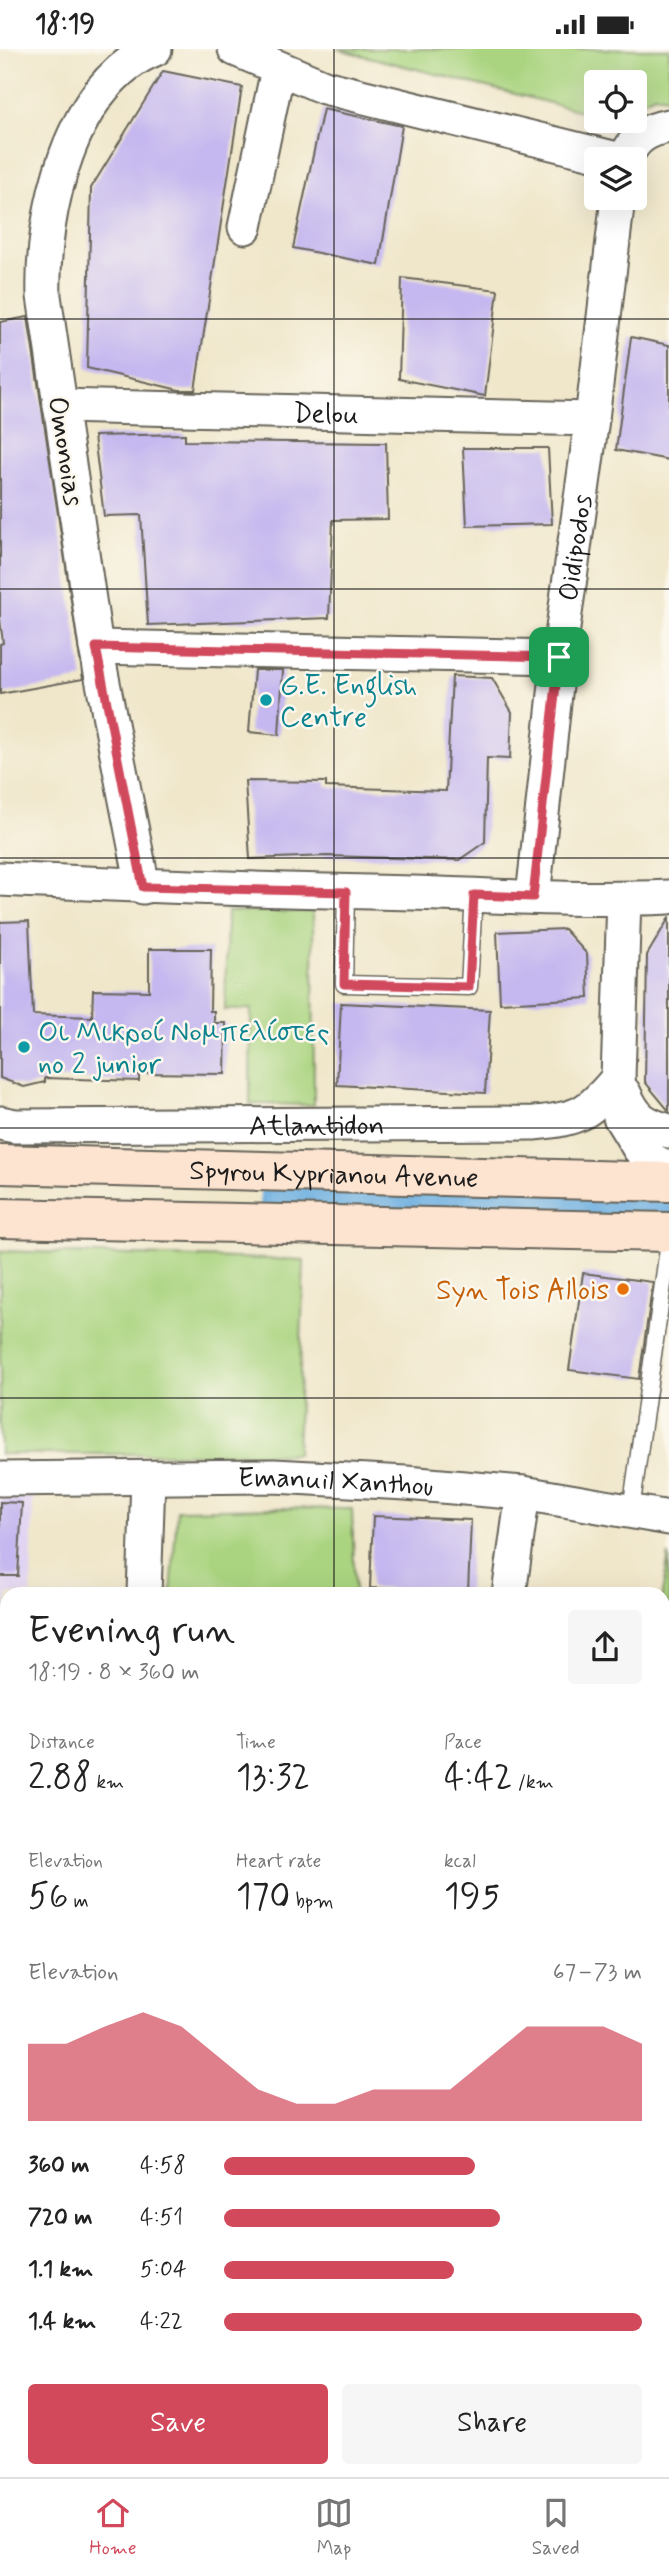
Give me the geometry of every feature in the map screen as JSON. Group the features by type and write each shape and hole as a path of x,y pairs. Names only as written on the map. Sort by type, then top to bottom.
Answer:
{"main road":[{"name":"Spyrou Kyprianou Avenue","path":"0,1164 669,1182"},
{"name":"Spyrou Kyprianou Avenue","path":"0,1218 669,1232"}],"street":[{"name":"Omonoias","path":"143,887 96,647 44,296 43,274 54,195 73,142 91,105 128,64 155,49"},
{"path":"235,49 278,69 346,93 373,97 584,151"},
{"path":"245,227 278,69"},
{"path":"632,147 638,136 669,126"},
{"name":"Oidipodos","path":"533,897 559,657 592,419 617,210"},
{"name":"Delou","path":"60,406 592,419"},
{"path":"96,647 559,657"},
{"path":"0,879 143,887 624,899 669,897"},
{"path":"624,899 618,1078 620,1117 639,1148 669,1169"},
{"path":"618,1078 632,1111 643,1121 669,1131"},
{"name":"Atlantidon","path":"0,1123 29,1126 534,1123 565,1119 586,1111 618,1078"},
{"name":"Emanuil Xanthou","path":"0,1479 274,1476 406,1483 523,1493 669,1518"},
{"path":"144,1587 148,1479"},
{"path":"510,1587 523,1493"}],"lane":[{"path":"346,892 344,984 469,987 474,895"},
{"path":"631,1510 669,1242"}],"shaded area":[{"path":"0,1493 33,1493 31,1587 0,1587"}],"green space":[{"path":"337,49 669,49 669,97 654,95 647,99 647,70 584,70 584,112"},
{"path":"227,911 313,912 314,1105 250,1104 251,1009 225,1010"},
{"path":"0,1251 304,1260 297,1454 0,1454"},
{"path":"352,1509 355,1587 172,1587 177,1510"},
{"path":"669,1555 669,1587 663,1587"}],"building":[{"path":"163,71 242,87 195,390 179,390 87,368 91,188"},
{"path":"323,109 402,126 379,265 293,248"},
{"path":"402,278 498,290 485,396 399,379"},
{"path":"28,317 83,679 0,694 0,644 3,643 0,619 0,322"},
{"path":"631,337 669,345 669,460 616,450"},
{"path":"185,434 185,441 386,443 388,519 333,520 329,618 148,625 141,515 104,516 94,436"},
{"path":"463,448 548,448 552,524 467,526"},
{"name":"G.E. English Centre","path":"254,670 283,670 279,735 249,732"},
{"path":"452,676 492,678 512,712 510,759 487,758 485,842 459,860 328,856 250,859 245,781 326,782 326,787 446,791"},
{"path":"669,918 669,1111 645,1082 647,955"},
{"path":"29,921 33,1015 92,1017 93,990 149,991 149,949 211,949 210,1011 214,1011 214,1023 226,1023 225,1074 139,1073 139,1081 45,1078 45,1082 24,1087 0,1078 0,922"},
{"path":"564,929 587,954 589,998 500,1003 497,932"},
{"path":"341,1003 490,1010 485,1093 337,1085"},
{"path":"583,1273 653,1282 639,1379 569,1370"},
{"path":"0,1502 22,1503 18,1576 0,1576"},
{"path":"373,1516 471,1520 468,1587 370,1587"}],"waterway":[{"path":"285,1198 669,1206"}],"place":[{"name":"G.E. English Centre","path":"266,700"},
{"name":"Οι Μικροί Νομπελίστες no 2 junior","path":"24,1047"},
{"name":"Syn Tois Allois","path":"623,1289"}],"route":[{"path":"96,647 559,657 533,897 474,895 469,987 344,984 346,892 143,887 96,647"}]}
